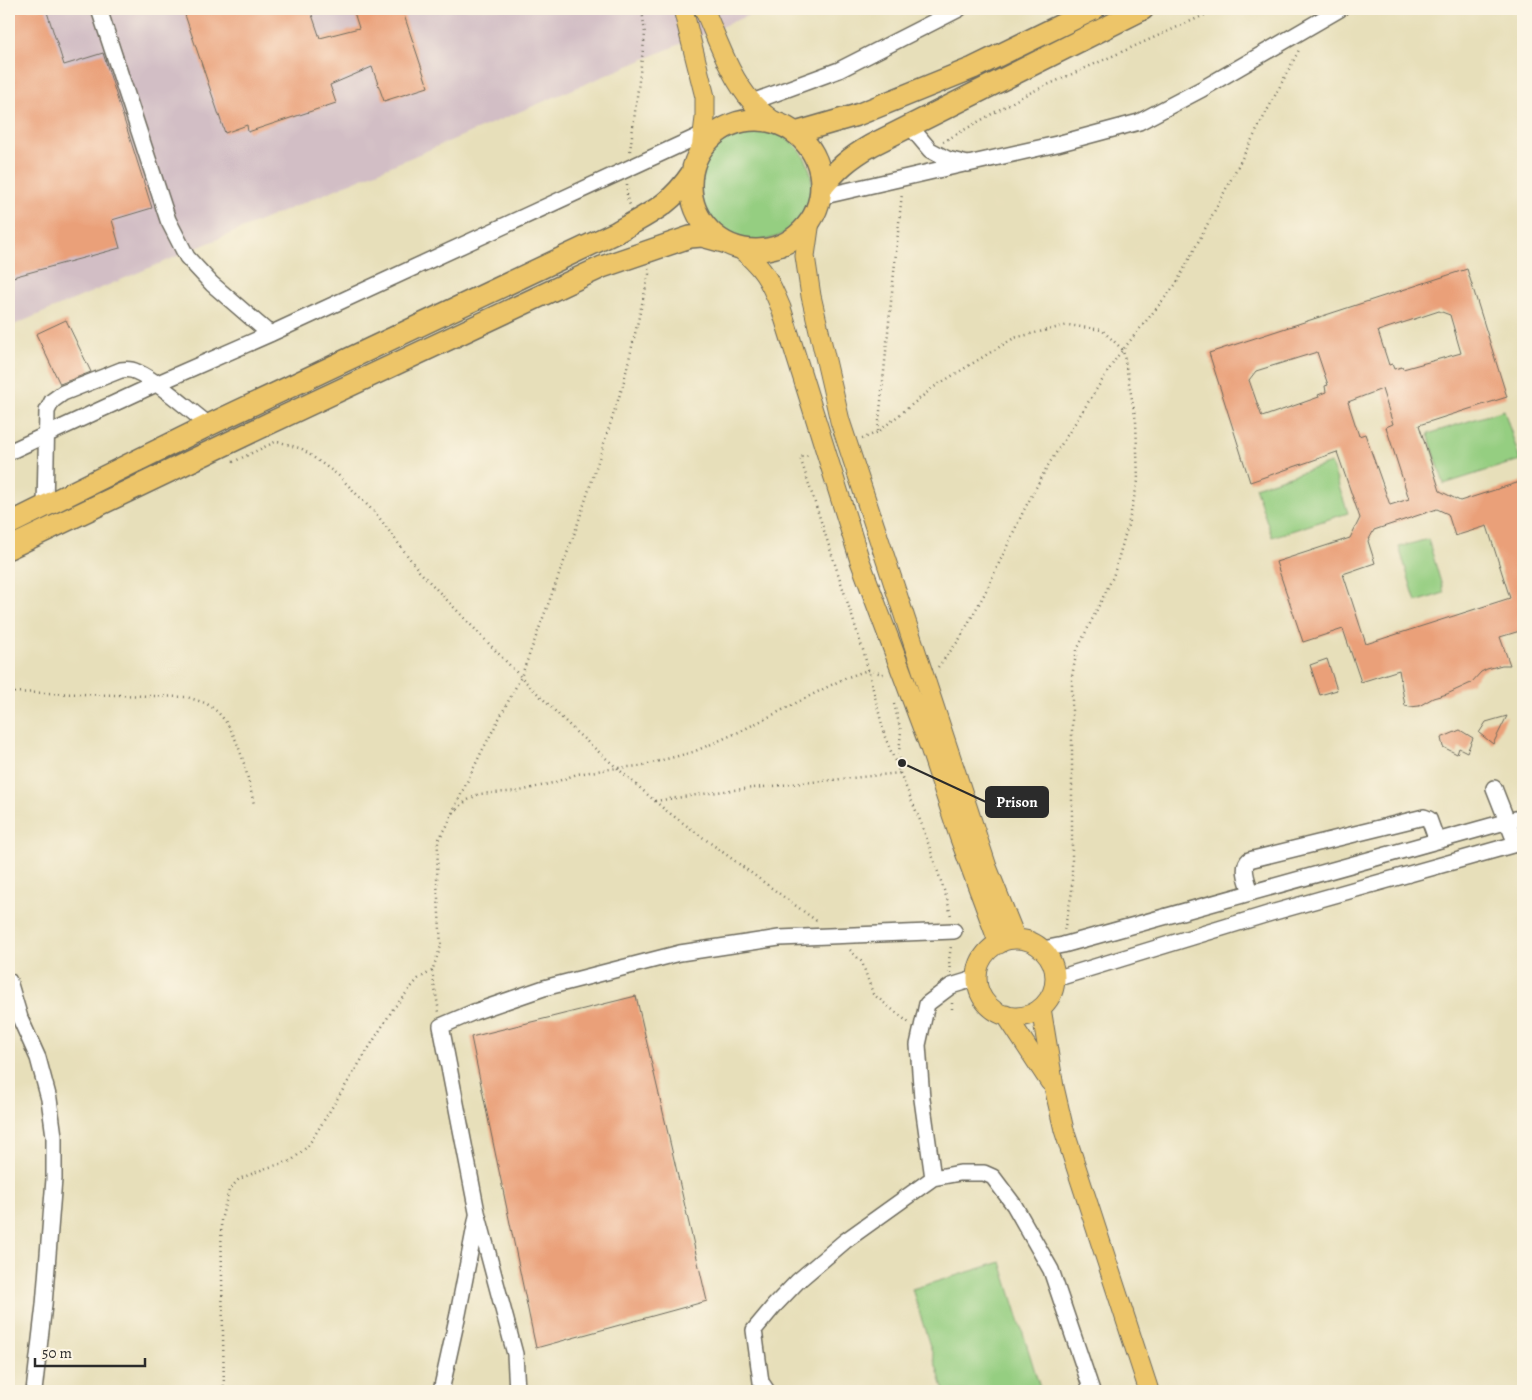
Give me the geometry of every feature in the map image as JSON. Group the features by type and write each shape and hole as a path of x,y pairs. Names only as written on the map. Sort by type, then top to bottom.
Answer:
{"highway":[{"path":"787,129 857,115 973,68 1094,9"},
{"path":"9,548 593,272 690,237 702,236 731,245 758,250 778,246 796,236 810,221 820,193 835,171 851,157 909,125 1143,9"},
{"path":"731,245 709,230 697,213 691,194 692,173 702,142 707,142 722,130 740,122 760,121 787,129 808,146 817,162 821,180 820,193"},
{"path":"9,524 209,425 617,232 665,205 678,193 692,173"}],"main road":[{"path":"683,9 705,96 702,142"},
{"path":"704,9 730,67 752,102 763,113 787,129"},
{"path":"810,221 805,256 811,296 840,421 987,868 1007,941"},
{"path":"731,245 755,261 770,280 781,308 860,561 930,748 958,836 1007,941"},
{"path":"1007,941 1031,942 1043,949 1051,960 1055,972 1055,986 1050,998 1041,1008 1024,1016 1006,1015 994,1010 985,1001 979,990 977,978 979,966 985,955 994,946 1007,941"},
{"path":"1041,1008 1054,1087 1064,1130 1149,1391"},
{"path":"1006,1015 1054,1087"}],"street":[{"path":"99,9 168,220 187,256 212,284 270,334"},
{"path":"752,102 839,70 959,9"},
{"path":"820,193 968,164 1057,144 1139,122 1202,89 1340,9"},
{"path":"909,125 930,150 947,159 968,164"},
{"path":"9,452 270,334 627,168 702,142"},
{"path":"44,507 48,434 47,412 56,397 63,393 127,370 139,373 156,384 209,425"},
{"path":"1055,979 1271,913 1520,842 1507,822 1494,788"},
{"path":"1251,892 1245,868 1245,864 1249,860 1424,817 1429,819 1437,841"},
{"path":"1043,949 1523,817"},
{"path":"517,1391 515,1354 477,1212 441,1026 528,993 680,953 780,938 954,930"},
{"path":"934,1178 922,1099 918,1046 927,1004 951,986 977,978"},
{"path":"9,981 20,1018 40,1066 49,1099 54,1136 54,1178 44,1305 34,1391"},
{"path":"767,1391 761,1382 754,1330 774,1306 798,1281 844,1241 934,1178 960,1173 984,1173 993,1177 1014,1205 1051,1270 1092,1391"},
{"path":"441,1391 477,1212"}],"path":[{"path":"634,222 627,198 627,168 645,34 642,9"},
{"path":"930,150 958,132 1025,95 1218,9"},
{"path":"921,670 938,667 959,640 985,593 1023,512 1047,467 1123,350 1176,284 1312,26"},
{"path":"878,432 903,178"},
{"path":"441,1026 432,971 441,946 437,882 438,840 446,828 480,753 521,677 575,532 623,385 649,274 644,253"},
{"path":"848,446 878,432 934,386 1014,338 1068,325 1102,330 1123,350 1136,421 1138,481 1128,525 1112,578 1077,650 1072,676 1072,892 1066,918 1063,945"},
{"path":"233,462 278,442 302,449 338,475 378,516 419,571 576,732 654,801 754,877"},
{"path":"826,451 800,457 868,670 885,737 922,825 947,899 954,930"},
{"path":"452,814 466,801 479,794 520,791 553,783 577,774 640,766 694,752 741,731 845,678 868,670 888,676 902,674"},
{"path":"9,692 187,697 206,704 221,716 232,730 254,804"},
{"path":"894,704 901,731 900,773"},
{"path":"654,801 724,791 900,773"},
{"path":"224,1391 222,1220 229,1190 239,1179 291,1160 308,1146 393,1009 418,980 432,971"}],"shaded area":[{"path":"9,9 763,9 9,327"}],"green space":[{"path":"756,129 777,133 796,145 808,164 812,185 808,206 796,225 777,237 756,241 735,237 716,225 704,206 700,185 704,164 716,145 735,133"},
{"path":"1504,410 1520,460 1444,484 1428,434"},
{"path":"1331,463 1348,513 1272,537 1255,487"},
{"path":"1428,539 1444,593 1416,602 1399,547"},
{"path":"1001,1262 1041,1391 944,1391 912,1289"}],"building":[{"path":"9,9 46,9 64,65 103,53 152,208 112,220 120,248 9,278"},
{"path":"183,9 310,9 320,38 359,28 353,9 402,9 428,87 384,101 372,67 330,85 336,103 248,132 247,125 225,133"},
{"path":"1467,269 1507,397 1419,425 1440,491 1460,501 1523,481 1523,630 1500,637 1510,665 1487,669 1481,672 1471,683 1433,698 1419,706 1410,707 1405,706 1399,670 1361,682 1343,629 1303,642 1276,562 1350,538 1360,518 1337,452 1250,482 1209,353","holes":["1439,311 1450,315 1461,353 1403,369 1402,367 1394,369 1392,364 1389,365 1378,331","1317,352 1328,385 1325,386 1326,392 1318,395 1319,397 1262,417 1249,380 1256,371","1382,389 1393,424 1386,427 1409,499 1390,505 1365,434 1359,436 1348,402","1437,509 1448,514 1455,536 1487,526 1510,598 1366,644 1343,574 1375,563 1368,541 1374,530"]},
{"path":"66,320 91,372 60,384 36,334"},
{"path":"1327,659 1337,690 1320,695 1310,665"},
{"path":"1507,716 1493,744 1479,733 1486,722"},
{"path":"1460,730 1473,738 1467,752 1459,748 1457,754 1443,747 1441,738"},
{"path":"636,996 707,1301 536,1348 471,1037"}],"place":[{"name":"Prison","path":"902,763"}]}
